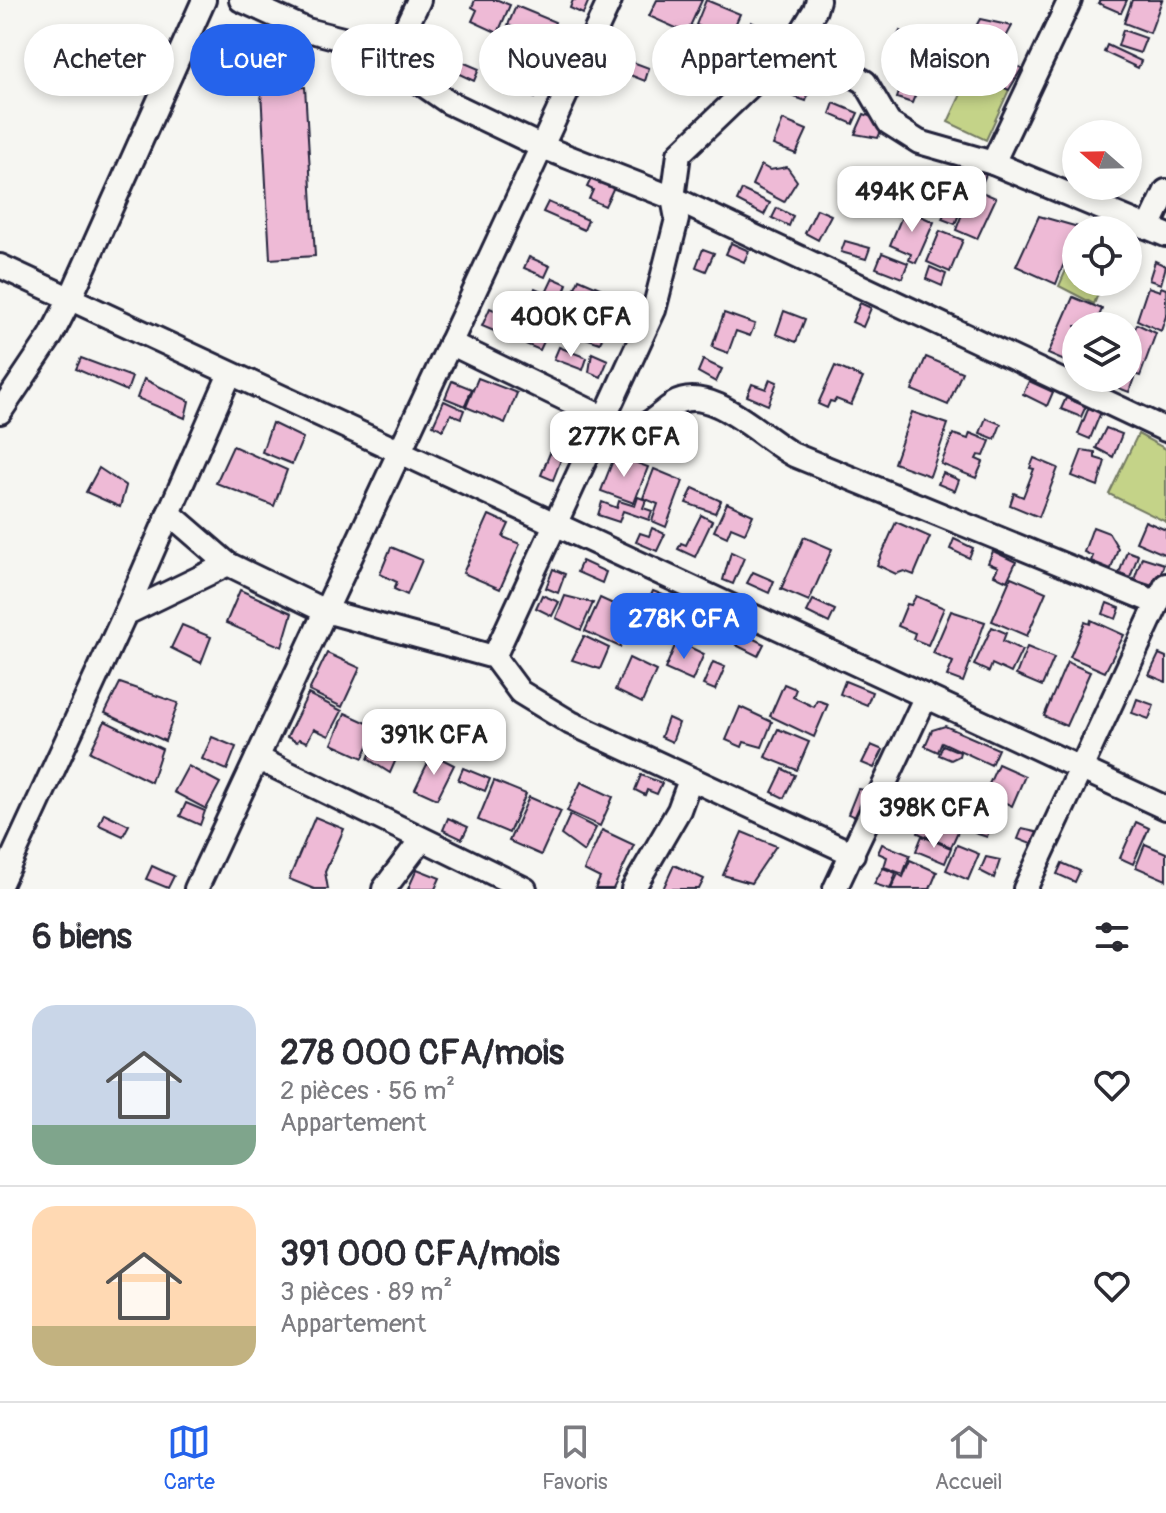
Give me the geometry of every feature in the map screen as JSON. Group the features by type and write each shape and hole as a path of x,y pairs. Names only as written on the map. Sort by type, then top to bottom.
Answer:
{"street":[{"path":"0,412 51,336 70,299 204,0"},
{"path":"241,0 307,30 331,36"},
{"path":"407,24 419,0"},
{"path":"196,889 610,0"},
{"path":"807,24 818,0"},
{"path":"993,163 1070,0"},
{"path":"865,82 881,112 898,131 919,142 993,163 1158,231 1166,191"},
{"path":"438,96 540,146 673,198 1166,430"},
{"path":"494,657 654,310 677,219 673,198 679,154 740,96"},
{"path":"0,266 229,376 556,524 1166,808"},
{"path":"450,343 605,421 636,429 675,404 700,399 741,419 794,455 1162,594 1079,767 1025,889"},
{"path":"0,885 125,614 229,376"},
{"path":"169,513 228,564 325,611 494,657 520,692 571,723 853,854"},
{"path":"125,614 228,564"},
{"path":"835,889 926,696"},
{"path":"257,758 525,889"},
{"path":"633,889 679,810 690,780"},
{"path":"384,889 421,840"}],"green space":[{"path":"960,96 1006,96 986,140 948,122"},
{"path":"1078,296 1097,296 1094,304"},
{"path":"1138,434 1166,449 1166,522 1109,494"}],"building":[{"path":"475,0 498,0 510,5 502,24 479,24 472,21 477,10 472,7"},
{"path":"573,0 589,0 583,14 570,8"},
{"path":"657,0 702,0 691,24 667,24 649,16"},
{"path":"706,0 740,14 736,24 696,24"},
{"path":"1100,0 1127,0 1121,13 1098,3"},
{"path":"1132,0 1162,0 1150,33 1124,23"},
{"path":"516,6 555,22 554,24 508,24"},
{"path":"980,19 1003,24 977,24"},
{"path":"1123,30 1146,38 1140,53 1118,46"},
{"path":"1107,45 1141,61 1138,68 1104,52"},
{"path":"463,62 479,69 474,81 463,76"},
{"path":"636,63 649,68 645,81 636,77"},
{"path":"261,96 306,96 315,256 270,259"},
{"path":"898,96 915,96 912,103"},
{"path":"834,103 858,113 853,124 830,114"},
{"path":"864,114 885,122 878,138 855,134"},
{"path":"783,120 807,130 796,154 773,145"},
{"path":"967,164 987,172 982,184 962,176"},
{"path":"761,165 770,170 787,167 797,181 784,202 752,185"},
{"path":"592,177 614,187 605,206 589,199 593,190 587,187"},
{"path":"972,188 996,198 977,239 956,230"},
{"path":"742,190 770,203 764,215 737,201"},
{"path":"951,197 964,202 955,224 942,219"},
{"path":"548,202 588,220 584,230 543,212"},
{"path":"777,208 793,216 789,226 772,218"},
{"path":"817,209 831,215 818,240 805,233"},
{"path":"905,209 934,222 916,263 909,260 911,254 890,245"},
{"path":"1039,216 1062,222 1062,268 1056,284 1016,266"},
{"path":"940,231 963,240 950,272 927,262"},
{"path":"845,241 870,248 866,259 841,252"},
{"path":"731,243 749,251 744,262 726,254"},
{"path":"703,249 714,253 706,271 696,267"},
{"path":"882,253 908,263 902,278 876,268"},
{"path":"529,257 550,266 545,277 524,268"},
{"path":"1155,261 1166,266 1161,284 1149,280"},
{"path":"930,267 946,274 942,286 926,279"},
{"path":"553,278 567,284 557,310 531,300 535,288 546,293"},
{"path":"579,279 616,295 601,331 563,314"},
{"path":"1148,287 1160,291 1161,287 1166,289 1166,316 1161,331 1142,322 1140,312"},
{"path":"1073,297 1102,309 1101,312 1066,312"},
{"path":"513,299 555,318 540,350 482,326 490,308 505,315"},
{"path":"860,303 871,308 863,327 852,322"},
{"path":"784,311 805,319 796,342 776,334"},
{"path":"724,313 755,324 750,336 736,331 728,353 712,347"},
{"path":"1062,322 1062,360 1048,354"},
{"path":"1142,326 1156,333 1142,371"},
{"path":"589,328 604,333 600,343 585,338"},
{"path":"559,347 587,358 583,370 554,359"},
{"path":"592,353 608,360 601,377 589,372"},
{"path":"926,357 962,372 948,405 912,390"},
{"path":"81,358 132,377 127,391 76,369"},
{"path":"703,360 722,369 716,382 698,372"},
{"path":"835,366 863,378 851,405 836,399 830,401 827,408 818,404"},
{"path":"478,378 517,393 505,423 466,407"},
{"path":"144,379 189,401 185,418 137,398"},
{"path":"770,379 777,382 768,405 747,396 752,384 766,389"},
{"path":"452,381 472,389 465,406 445,398"},
{"path":"1029,381 1053,392 1047,406 1023,394"},
{"path":"1066,398 1086,406 1081,417 1061,409"},
{"path":"444,401 464,410 461,418 451,414 443,430 433,425"},
{"path":"1089,407 1101,412 1090,439 1078,434"},
{"path":"912,412 948,424 930,476 894,463"},
{"path":"986,418 1001,424 995,439 980,433"},
{"path":"272,423 303,438 292,464 262,452"},
{"path":"1106,428 1122,434 1113,457 1096,448"},
{"path":"970,433 990,441 984,456 978,455 976,459 983,462 976,478 941,464 953,434 968,439"},
{"path":"233,446 287,470 274,506 216,483"},
{"path":"1082,450 1095,452 1095,458 1105,461 1098,486 1072,476"},
{"path":"550,453 562,457 553,480 541,475"},
{"path":"615,455 648,467 634,503 601,491"},
{"path":"1034,458 1058,468 1039,517 1010,505 1014,493 1023,497 1034,469 1030,468"},
{"path":"99,468 126,486 120,507 86,492"},
{"path":"654,469 683,481 666,527 652,521 658,504 643,498"},
{"path":"943,473 959,480 955,491 938,484"},
{"path":"693,488 721,501 715,513 686,503"},
{"path":"638,497 646,500 643,508 652,511 649,520 623,511 619,522 598,515 602,502 617,508 619,501 635,506"},
{"path":"727,503 753,515 745,533 731,527 727,537 714,531"},
{"path":"489,515 509,524 503,537 520,544 500,589 463,573"},
{"path":"701,515 712,521 695,557 678,549 681,543 686,545"},
{"path":"1145,521 1166,530 1166,555 1136,542"},
{"path":"896,522 930,537 914,575 904,571 896,574 877,565"},
{"path":"1093,527 1109,533 1118,548 1111,569 1091,561 1093,556 1084,552"},
{"path":"652,528 665,534 657,551 636,542 640,533 649,536"},
{"path":"804,537 832,549 809,601 781,589"},
{"path":"954,539 973,548 969,558 950,549"},
{"path":"391,547 422,560 407,595 394,589 397,582 380,574"},
{"path":"993,551 1016,562 1007,581 994,575 998,567 988,563"},
{"path":"1127,551 1138,555 1130,578 1119,574"},
{"path":"731,552 744,558 733,584 723,580"},
{"path":"1142,557 1164,564 1156,587 1134,580"},
{"path":"582,561 606,572 602,583 577,572"},
{"path":"553,569 565,574 558,593 546,588"},
{"path":"753,572 774,581 769,593 747,583"},
{"path":"1011,577 1046,592 1027,636 992,621"},
{"path":"240,590 292,613 282,647 226,623"},
{"path":"653,591 671,598 665,611 655,607 650,619 642,615"},
{"path":"542,595 559,602 552,616 536,608"},
{"path":"565,596 593,603 581,630 556,618"},
{"path":"916,596 944,608 928,645 913,639 915,633 898,626 907,604 911,605"},
{"path":"600,598 635,614 620,647 585,631"},
{"path":"813,600 835,610 829,623 807,612"},
{"path":"1107,603 1120,608 1116,619 1103,614"},
{"path":"951,611 985,622 963,682 947,676 953,662 933,653"},
{"path":"1091,620 1124,635 1105,672 1070,657 1085,622 1090,624"},
{"path":"182,625 211,637 201,663 171,648"},
{"path":"992,627 1006,633 1003,641 1022,650 1011,673 992,664 989,672 974,665"},
{"path":"742,633 764,644 758,656 736,645"},
{"path":"584,636 609,648 600,669 572,660"},
{"path":"677,641 704,654 692,681 665,669"},
{"path":"1027,647 1054,658 1042,686 1016,675"},
{"path":"327,653 360,668 342,707 309,691"},
{"path":"1159,654 1166,657 1166,682 1149,675"},
{"path":"629,658 656,671 642,703 615,690"},
{"path":"713,662 725,667 715,690 703,685"},
{"path":"1067,662 1090,672 1066,726 1044,716"},
{"path":"845,681 872,692 867,705 840,694"},
{"path":"120,683 178,703 165,741 105,713"},
{"path":"784,684 796,689 793,697 814,707 817,700 828,704 814,737 770,716"},
{"path":"308,694 342,711 329,736 314,729 307,742 299,739 297,742 287,737"},
{"path":"1137,699 1154,705 1149,719 1132,713"},
{"path":"740,707 772,722 762,747 744,742 742,747 726,740"},
{"path":"345,713 376,727 363,758 332,744"},
{"path":"668,718 679,723 672,742 661,737"},
{"path":"105,721 162,749 151,782 90,752"},
{"path":"945,726 998,749 991,765 942,742 938,752 925,746 932,730"},
{"path":"381,728 405,739 390,773 368,759"},
{"path":"778,729 809,742 797,770 765,757"},
{"path":"212,737 236,747 227,770 202,759"},
{"path":"871,745 883,750 874,768 862,763"},
{"path":"943,745 960,752 959,756 951,760 939,755"},
{"path":"432,754 454,765 437,799 415,789"},
{"path":"998,764 1025,776 1012,806 985,793"},
{"path":"188,766 220,783 206,809 174,792"},
{"path":"463,768 490,779 485,791 458,780"},
{"path":"783,769 795,775 784,798 772,792"},
{"path":"641,775 662,783 657,794 647,790 645,795 635,790"},
{"path":"494,781 526,794 509,833 478,820"},
{"path":"581,782 613,797 600,826 567,811"},
{"path":"858,789 872,791 859,818 848,814"},
{"path":"529,797 561,811 541,855 509,841"},
{"path":"186,803 205,811 200,825 180,816"},
{"path":"104,813 129,825 123,836 99,825"},
{"path":"926,813 960,827 951,847 918,833"},
{"path":"570,815 596,828 584,852 561,835"},
{"path":"315,817 344,829 325,872 328,889 314,889 289,879"},
{"path":"980,817 992,821 987,837 975,833"},
{"path":"448,818 468,827 462,839 443,830"},
{"path":"1136,822 1149,828 1133,864 1120,858"},
{"path":"1022,829 1040,833 1036,846 1018,839"},
{"path":"602,830 634,845 613,889 595,889 600,878 584,870"},
{"path":"742,832 776,846 751,883 723,875"},
{"path":"922,836 951,848 945,863 916,851"},
{"path":"882,844 910,855 903,874 884,867 887,857 878,853"},
{"path":"1145,844 1166,853 1166,880 1136,867"},
{"path":"957,845 979,854 968,880 946,870"},
{"path":"986,857 1000,860 994,878 980,871"},
{"path":"910,860 937,872 930,889 891,889 898,874 903,877"},
{"path":"1062,863 1080,871 1075,882 1057,874"},
{"path":"674,865 704,879 699,889 663,889"},
{"path":"152,866 174,876 168,888 146,879"},
{"path":"883,868 896,873 890,889 874,884"},
{"path":"417,869 440,878 435,889 408,889"}]}
